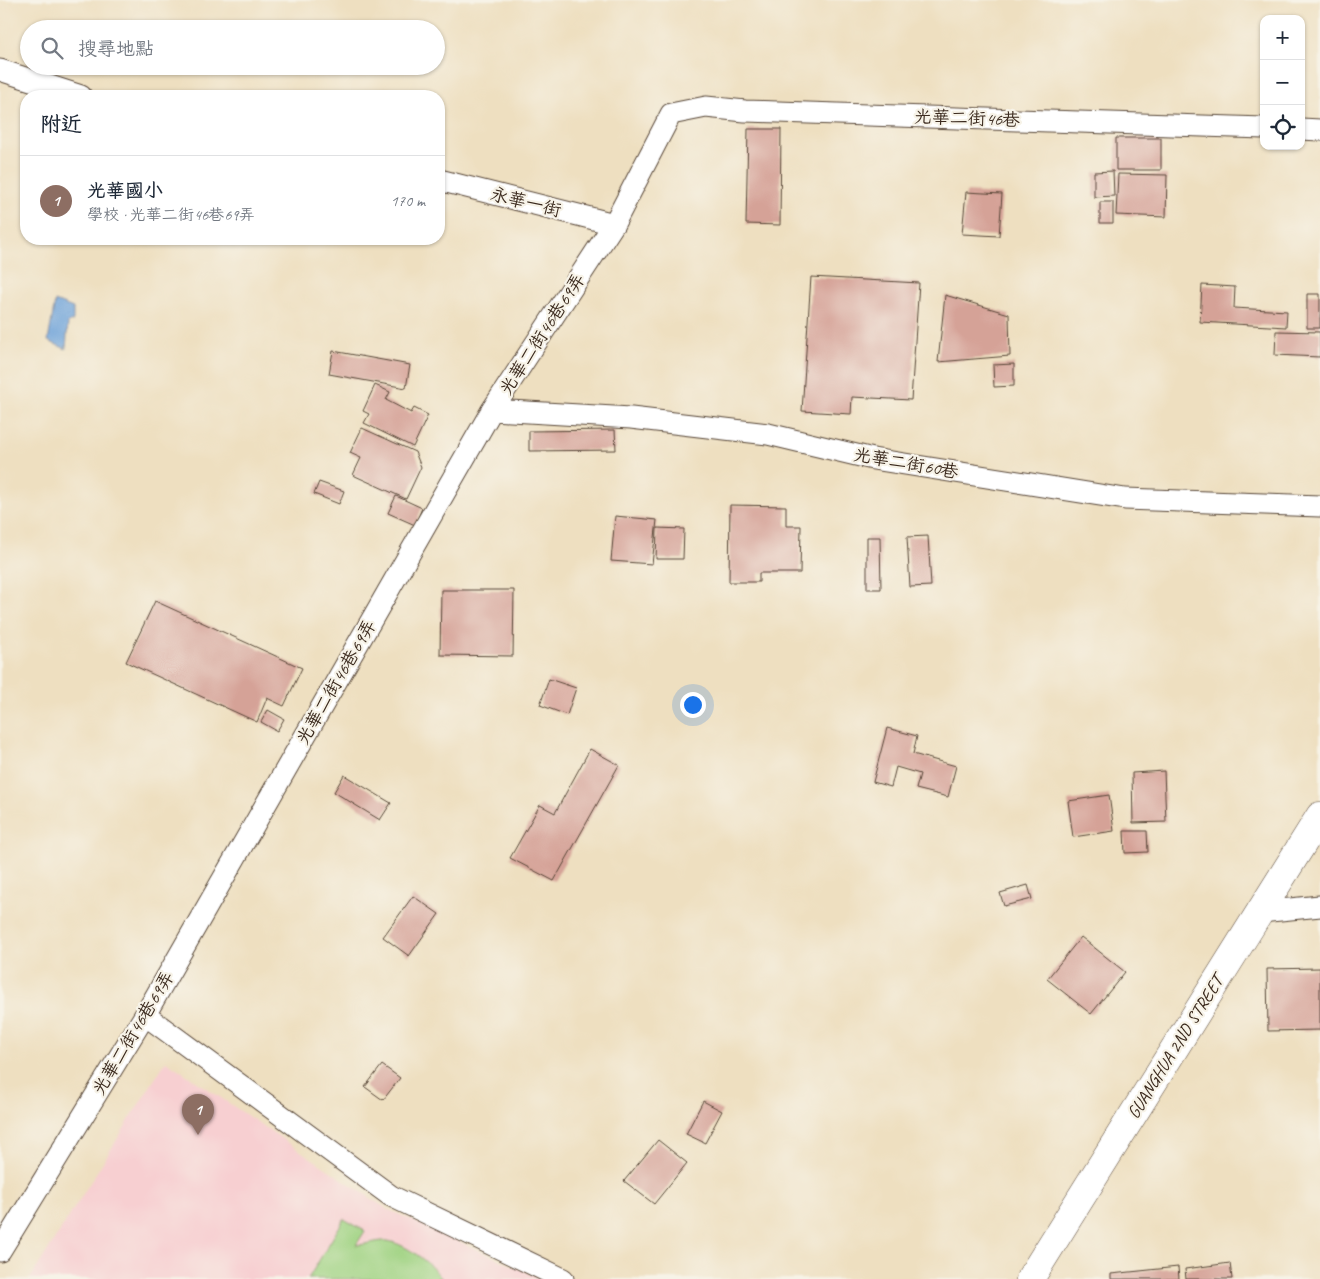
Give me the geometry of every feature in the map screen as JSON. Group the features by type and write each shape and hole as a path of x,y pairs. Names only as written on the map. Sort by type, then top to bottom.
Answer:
{"street":[{"path":"0,70 62,90"},
{"name":"光華二街46巷","path":"672,114 706,107 745,111 1260,128"},
{"name":"光華二街46巷69弄","path":"0,1251 145,1015 492,410 614,224 672,114"},
{"path":"1305,129 1320,130"},
{"name":"永華一街","path":"445,182 614,224"},
{"name":"光華二街60巷","path":"492,410 631,418 768,434 872,459 1125,500 1320,506"},
{"name":"GUANGHUA 2ND STREET","path":"1030,1279 1320,816"},
{"path":"1260,912 1320,906"},
{"path":"145,1015 392,1196 563,1279"}],"shaded area":[{"path":"166,1061 387,1209 542,1279 30,1279"}],"green space":[{"path":"344,1219 365,1231 356,1245 384,1241 396,1243 418,1256 442,1279 308,1279"}],"water":[{"path":"55,301 73,308 73,321 68,323 66,349 48,341"}],"building":[{"path":"748,129 781,129 780,225 746,224"},
{"path":"1116,138 1161,138 1161,170 1116,170"},
{"path":"1113,171 1114,196 1094,197 1094,172"},
{"path":"1118,174 1167,175 1166,217 1116,215"},
{"path":"966,192 1002,194 999,236 962,234"},
{"path":"1100,202 1113,202 1113,223 1100,223"},
{"path":"811,277 919,283 911,400 852,397 851,414 802,411"},
{"path":"1202,285 1235,287 1234,308 1287,311 1286,327 1200,322"},
{"path":"1307,294 1320,294 1320,328 1307,328"},
{"path":"945,295 1009,314 1010,356 938,362"},
{"path":"1276,331 1320,332 1320,357 1275,355"},
{"path":"333,351 410,365 406,388 329,374"},
{"path":"1014,364 1014,386 994,387 993,365"},
{"path":"375,385 390,392 386,400 411,413 414,408 428,415 413,447 364,423 369,414 363,411"},
{"path":"362,428 415,452 421,467 406,499 353,475 361,458 350,453"},
{"path":"615,430 616,450 529,451 529,431"},
{"path":"319,482 344,491 339,504 314,494"},
{"path":"396,496 422,508 415,525 388,513"},
{"path":"730,505 786,506 786,526 801,526 800,573 759,573 759,582 729,582"},
{"path":"615,516 657,520 652,564 611,561"},
{"path":"657,528 684,529 683,559 656,559"},
{"path":"928,536 931,586 910,587 907,537"},
{"path":"867,537 880,537 881,589 867,589"},
{"path":"441,590 514,590 513,656 440,655"},
{"path":"155,601 302,668 284,706 267,698 257,722 126,662"},
{"path":"549,679 576,688 567,715 540,705"},
{"path":"268,710 284,719 277,731 261,722"},
{"path":"887,728 917,736 913,754 956,766 948,797 916,789 920,774 896,767 891,787 873,782"},
{"path":"590,749 619,765 554,881 510,858 540,805 555,813"},
{"path":"1164,771 1166,822 1133,823 1132,773"},
{"path":"344,775 391,803 380,820 334,792"},
{"path":"1109,795 1114,831 1073,837 1068,801"},
{"path":"1124,831 1147,831 1148,852 1125,853"},
{"path":"1028,885 1032,899 1004,906 1000,893"},
{"path":"413,896 439,914 409,956 383,937"},
{"path":"1081,937 1125,972 1091,1014 1047,979"},
{"path":"1320,968 1320,1030 1268,1031 1267,969"},
{"path":"382,1065 400,1078 383,1100 365,1087"},
{"path":"703,1101 722,1111 705,1143 686,1134"},
{"path":"658,1140 687,1163 654,1204 624,1181"},
{"path":"1230,1263 1232,1279 1186,1279 1185,1269"},
{"path":"1178,1267 1179,1279 1111,1279 1111,1274"}],"place":[{"name":"光華國小","path":"198,1135"}]}
